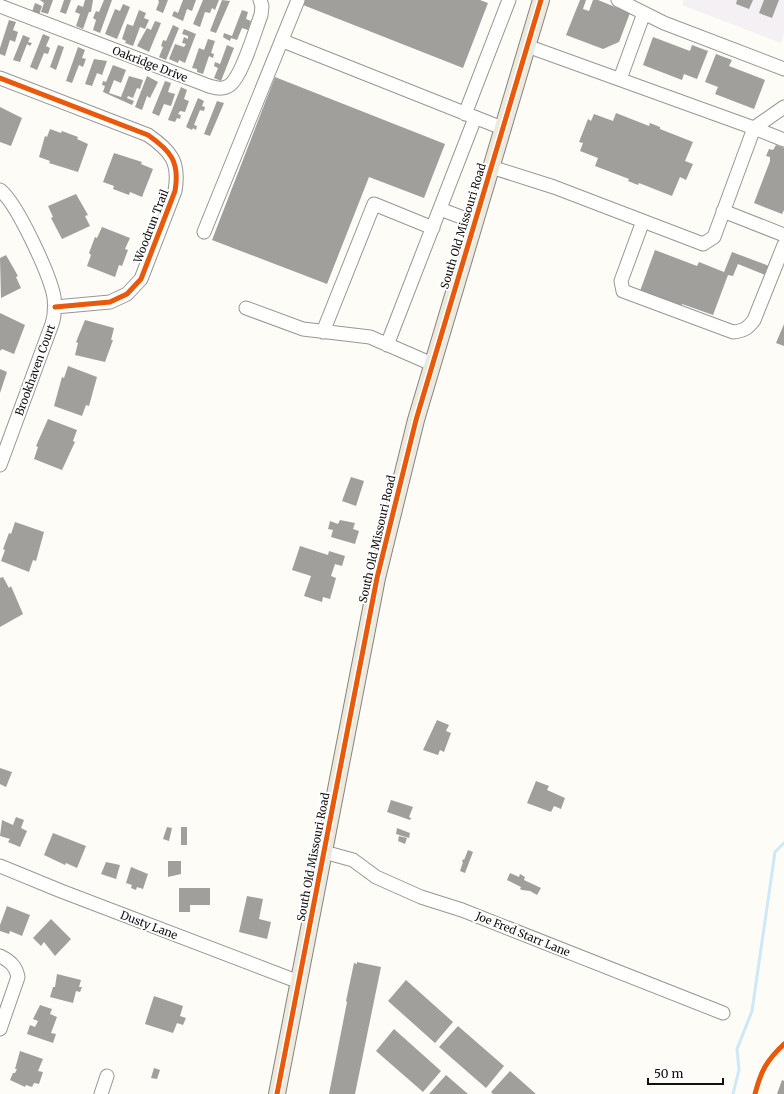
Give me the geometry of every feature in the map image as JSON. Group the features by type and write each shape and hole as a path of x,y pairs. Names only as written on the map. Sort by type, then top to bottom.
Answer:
{"main road":[{"name":"South Old Missouri Road","path":"277,1094 377,578 416,420 541,0"}],"street":[{"name":"Oakridge Drive","path":"0,6 220,89 229,86 237,77 261,16 262,6 260,0"},
{"path":"204,232 283,41 298,0"},
{"path":"387,345 440,209 509,0"},
{"path":"618,0 664,23 784,69"},
{"path":"620,79 644,13"},
{"path":"283,41 502,128"},
{"path":"527,46 784,140"},
{"name":"Woodrun Trail","path":"0,78 148,135 163,145 173,158 178,175 175,190 141,279 127,294 110,302 55,307"},
{"path":"491,167 554,187 703,244 714,237 754,128 784,107"},
{"name":"Brookhaven Court","path":"0,190 6,195 18,212 50,283 55,307 52,324 0,465"},
{"path":"323,332 374,204 433,228"},
{"path":"440,209 474,222"},
{"path":"723,211 784,235"},
{"path":"643,221 621,281 623,291 733,332 742,331 749,327 754,320 784,245"},
{"path":"246,308 303,329 370,337 432,364"},
{"name":"Joe Fred Starr Lane","path":"324,852 353,860 376,877 421,896 462,910 723,1013"},
{"name":"Dusty Lane","path":"0,866 61,891 299,982"},
{"path":"0,956 10,962 16,969 18,977 0,1029"},
{"path":"101,1094 107,1076"}],"shaded area":[{"path":"684,0 784,0 784,34 781,43 682,5"}],"building":[{"path":"40,0 53,0 48,14 41,12 44,3"},
{"path":"64,0 71,0 66,14 60,12"},
{"path":"85,0 93,0 91,12 89,12 83,29 76,26 80,14 75,12 78,5 83,7"},
{"path":"104,0 112,0 100,33 93,30 96,20 93,18 96,11 99,12"},
{"path":"158,0 168,0 163,13 156,10 159,2"},
{"path":"183,0 196,0 192,11 187,9 183,21 172,16 174,11 178,13"},
{"path":"203,0 219,0 215,10 212,8 210,13 205,12 200,27 193,24"},
{"path":"222,0 230,1 216,33 210,31"},
{"path":"304,0 480,0 488,3 463,68 303,5"},
{"path":"580,0 586,0 583,9 589,11 593,0 598,0 630,13 619,42 603,49 566,35"},
{"path":"737,0 753,0 749,9 736,4"},
{"path":"764,0 779,0 772,18 759,13"},
{"path":"35,3 42,6 39,15 32,12"},
{"path":"123,4 130,7 117,39 105,34 115,9 120,11"},
{"path":"139,10 146,13 144,18 149,20 145,29 140,27 133,46 125,43 126,41 122,39 127,24 133,26"},
{"path":"242,10 248,12 246,19 251,21 248,30 242,28 237,40 231,38 230,41 223,37 224,33 232,36"},
{"path":"9,20 16,22 13,30 18,32 15,42 10,40 5,56 0,54 0,48"},
{"path":"155,21 161,23 149,52 137,46 147,28 151,30"},
{"path":"173,25 179,28 166,60 159,57 163,47 161,46 163,40 166,41"},
{"path":"184,29 196,34 185,63 179,60 178,63 169,59 175,44 184,47 186,44 182,43 184,37 188,39 188,36 182,34"},
{"path":"43,34 50,37 46,46 50,48 48,54 44,53 37,70 30,67"},
{"path":"23,35 30,38 28,42 32,43 30,46 27,44 20,62 13,60"},
{"path":"653,37 690,51 692,45 708,51 697,79 684,74 682,80 643,65"},
{"path":"208,39 215,41 211,53 214,54 213,58 209,56 203,74 197,72 197,69 192,68 199,48 204,50"},
{"path":"58,45 64,47 56,70 50,67"},
{"path":"227,45 234,48 221,81 214,78 218,68 214,66 215,62 220,64"},
{"path":"78,47 85,50 82,58 86,59 83,67 79,65 72,83 66,81"},
{"path":"716,54 732,60 729,66 765,80 754,109 715,94 718,87 705,82"},
{"path":"94,59 107,61 102,75 97,73 92,86 85,84"},
{"path":"113,65 126,70 121,83 114,80 109,93 121,97 129,76 143,80 140,89 137,88 133,98 128,96 127,98 134,101 132,105 103,92 105,86 102,85 103,81 106,82"},
{"path":"147,76 158,82 150,98 147,96 142,110 135,107"},
{"path":"275,77 445,144 424,198 369,177 327,284 212,240"},
{"path":"165,81 171,83 168,92 175,94 171,106 164,104 159,116 152,113"},
{"path":"181,87 187,90 184,99 189,101 185,112 180,111 178,114 181,115 180,119 177,118 175,122 168,120"},
{"path":"198,98 204,101 202,106 205,107 204,111 200,110 194,125 197,126 196,130 193,128 192,130 186,127"},
{"path":"217,101 224,103 210,136 204,134"},
{"path":"0,107 22,118 11,146 0,142"},
{"path":"616,113 649,126 650,123 660,127 660,129 693,142 685,161 693,164 686,180 680,177 672,196 639,183 638,185 628,181 629,179 595,166 598,158 580,151 583,143 579,142 588,119 591,121 594,114 613,121"},
{"path":"50,129 61,133 62,131 78,137 77,139 88,144 78,172 49,163 50,161 39,157 45,136 47,137"},
{"path":"776,145 784,148 784,210 782,214 754,203 770,161 770,157 766,156 769,149 773,150"},
{"path":"114,153 142,162 141,164 153,169 142,197 130,192 129,195 113,189 114,186 103,182"},
{"path":"76,194 88,215 85,216 90,226 62,239 51,218 53,217 48,206"},
{"path":"102,227 130,238 125,249 128,250 122,266 119,265 115,277 87,266 91,255 89,253 95,237 97,238"},
{"path":"655,250 697,266 699,262 724,272 732,252 769,266 765,275 738,264 733,276 728,275 713,315 682,304 681,307 640,291"},
{"path":"6,255 18,276 16,277 21,288 1,298 0,258"},
{"path":"0,313 25,325 14,354 2,349 0,351"},
{"path":"85,320 114,328 111,340 113,340 105,362 75,355 78,343 76,342"},
{"path":"784,324 784,346 776,343"},
{"path":"68,366 97,377 89,406 86,405 82,416 54,406 62,377 64,378"},
{"path":"0,369 7,372 0,393"},
{"path":"48,419 77,430 73,441 75,442 62,470 34,459 38,447 36,446"},
{"path":"351,477 364,481 356,506 342,501"},
{"path":"340,520 355,523 353,529 359,531 355,544 331,537 333,530 328,529 330,521 338,524"},
{"path":"15,522 44,532 36,561 33,560 29,572 1,561 5,550 3,549 9,533 11,534"},
{"path":"300,546 328,555 329,551 345,556 342,566 335,564 331,576 336,578 330,599 323,597 322,602 304,596 311,576 292,570"},
{"path":"3,577 9,588 11,586 23,614 0,627 0,578"},
{"path":"437,720 449,725 446,731 451,733 444,752 440,750 438,755 423,750"},
{"path":"0,768 12,772 6,787 0,784"},
{"path":"536,781 549,786 547,790 565,798 561,809 554,806 551,812 527,803"},
{"path":"391,800 413,807 409,817 411,818 410,820 387,812"},
{"path":"16,817 24,820 21,828 27,831 20,847 8,842 10,839 0,836 2,820 13,825"},
{"path":"167,827 172,828 169,841 163,839"},
{"path":"181,827 187,827 187,845 181,845"},
{"path":"397,828 410,833 409,838 396,834"},
{"path":"53,833 86,846 77,868 66,863 65,865 44,855"},
{"path":"399,836 407,838 405,844 398,841"},
{"path":"468,850 473,852 465,873 460,871 463,859 464,860"},
{"path":"168,861 181,861 181,874 168,877"},
{"path":"106,862 120,865 116,879 101,874"},
{"path":"131,867 148,874 143,889 137,887 136,890 131,888 132,885 126,883"},
{"path":"510,873 519,877 520,874 525,877 524,880 541,888 537,895 530,891 520,889 521,887 507,880"},
{"path":"179,888 210,888 210,905 190,905 190,912 179,912"},
{"path":"247,896 263,899 259,919 271,922 267,939 239,932"},
{"path":"7,906 30,915 22,936 10,931 9,934 0,931 0,925"},
{"path":"51,919 71,939 55,956 44,942 41,946 33,938"},
{"path":"357,962 381,967 355,1094 329,1094 354,963 357,964"},
{"path":"57,974 81,980 79,987 82,987 80,992 76,991 73,1003 50,997 53,987 55,987"},
{"path":"406,980 453,1022 435,1043 388,1001"},
{"path":"154,996 183,1006 180,1016 186,1018 183,1025 177,1023 173,1033 145,1024"},
{"path":"40,1005 52,1009 50,1014 57,1017 51,1033 56,1034 53,1043 27,1034 30,1025 35,1027 38,1021 33,1019"},
{"path":"458,1026 504,1066 486,1088 439,1047"},
{"path":"394,1029 441,1071 423,1092 376,1051"},
{"path":"20,1051 43,1059 38,1071 43,1072 39,1084 34,1083 32,1087 26,1085 25,1087 10,1080 13,1073 15,1073 17,1069 15,1069"},
{"path":"154,1068 160,1070 157,1079 151,1078"},
{"path":"510,1071 536,1094 493,1094 491,1092"},
{"path":"446,1075 468,1094 429,1094"},
{"path":"782,1080 784,1081 784,1094 777,1094"}],"waterway":[{"path":"733,1094 739,1070 737,1049 752,1011 775,852 784,843"}],"cycle path":[{"path":"277,1094 377,578 416,420 541,0"},
{"path":"0,78 148,135 163,146 172,158 175,165 175,191 141,279 127,294 110,302 55,307"},
{"path":"755,1094 768,1061 784,1044"}]}
